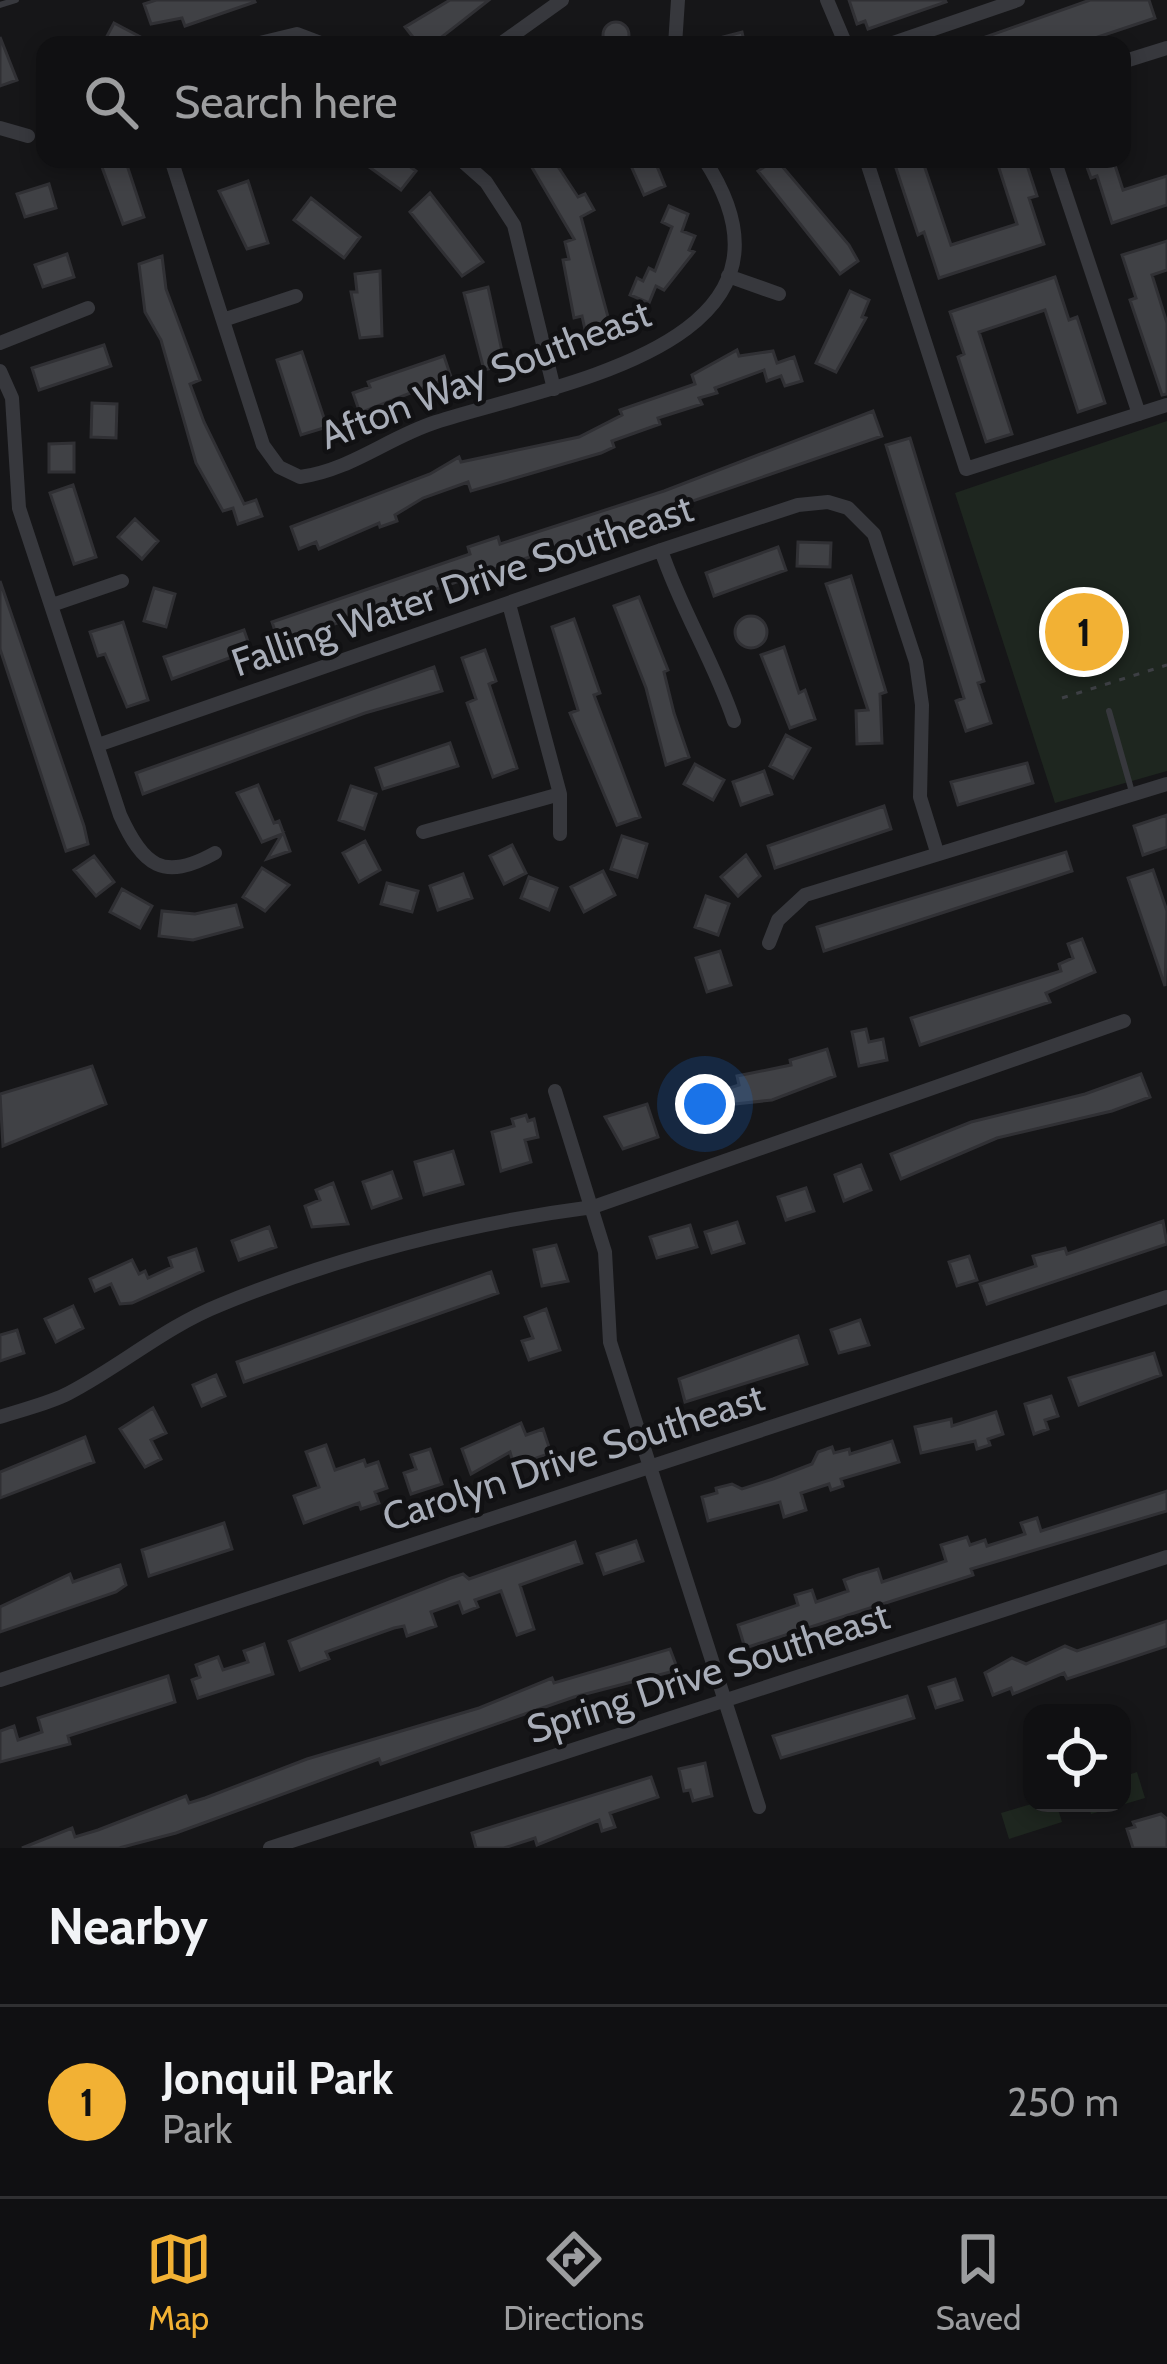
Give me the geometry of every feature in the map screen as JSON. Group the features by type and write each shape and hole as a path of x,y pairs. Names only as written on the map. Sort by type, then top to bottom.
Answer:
{"street":[{"path":"512,36 562,0"},
{"path":"676,36 678,0"},
{"path":"827,0 842,36"},
{"path":"913,36 1018,0"},
{"path":"1131,59 1167,48"},
{"path":"0,128 28,136"},
{"name":"Afton Way Southeast","path":"173,168 263,445 280,467 300,477 361,459 440,421 554,389 660,349 689,326 728,276"},
{"path":"469,168 495,193 514,225 554,389"},
{"path":"709,168 736,221 728,276 779,294"},
{"path":"869,168 966,469 1167,405"},
{"path":"1057,168 1138,414"},
{"path":"223,320 296,296"},
{"path":"0,343 88,308"},
{"path":"0,371 12,398 14,489 120,815 146,857 177,870 215,853"},
{"name":"Falling Water Drive Southeast","path":"98,745 798,505 852,501 874,534 916,662 922,704 920,797 937,852"},
{"path":"661,550 680,604 714,663 734,721"},
{"path":"52,604 122,581"},
{"path":"509,604 560,794 560,834"},
{"path":"769,943 778,920 805,895 1167,784"},
{"path":"423,832 560,794"},
{"path":"0,1417 67,1394 175,1325 222,1304 520,1216 593,1207 1124,1021"},
{"path":"555,1091 607,1267 610,1342 759,1807"},
{"name":"Carolyn Drive Southeast","path":"0,1680 1167,1297"},
{"name":"Spring Drive Southeast","path":"269,1848 1167,1557"}],"lane":[{"path":"0,5 16,0"},
{"path":"1109,711 1133,795"}],"path":[{"path":"1063,698 1167,665"}],"shaded area":[{"path":"1167,421 1167,771 1055,803 955,493"},
{"path":"1137,1772 1145,1798 1131,1802 1131,1774"},
{"path":"1023,1807 1023,1812 1059,1812 1062,1822 1009,1839 1001,1813"}],"building":[{"path":"156,0 255,2 185,26 182,18 151,24 144,4"},
{"path":"450,0 489,0 443,36 412,36 405,27"},
{"path":"849,0 946,2 868,29 865,21 857,24"},
{"path":"1090,0 1149,0 1155,18 1101,36 988,36"},
{"path":"114,23 139,36 107,36"},
{"path":"611,23 621,23 629,36 603,36"},
{"path":"0,37 17,80 0,86"},
{"path":"102,168 128,168 144,217 123,224"},
{"path":"370,168 412,168 416,171 401,190"},
{"path":"532,168 559,168 578,197 585,194 594,210 581,217 611,328 586,334 582,316 574,318 563,260 569,259 565,242 574,239"},
{"path":"632,168 658,168 665,186 644,195"},
{"path":"784,168 858,261 840,274 758,171"},
{"path":"896,168 925,168 951,245 1017,224 999,168 1028,168 1037,196 1029,198 1044,244 939,278 924,232 918,235"},
{"path":"1087,168 1116,168 1123,190 1167,176 1167,205 1112,223 1097,176 1091,178"},
{"path":"248,181 268,243 247,249 219,191"},
{"path":"49,184 56,208 25,217 17,194"},
{"path":"430,193 483,262 462,276 410,212"},
{"path":"311,198 360,237 344,258 294,220"},
{"path":"669,206 688,214 682,231 695,236 689,250 694,252 664,290 656,286 649,303 630,295 637,278 643,281 649,268 655,271 672,227 662,222"},
{"path":"1167,241 1167,270 1152,275 1167,323 1167,394 1162,395 1130,300 1136,298 1122,255"},
{"path":"67,254 74,277 43,287 35,265"},
{"path":"162,256 166,289 200,380 190,384 204,422 244,504 256,500 262,516 238,524 233,508 223,511 196,463 161,340 145,312 139,264"},
{"path":"380,271 382,336 360,338 351,292 357,292 355,274"},
{"path":"1055,277 1069,320 1077,317 1105,403 1078,412 1045,310 979,332 1012,434 986,442 958,357 964,354 950,312"},
{"path":"488,287 505,365 484,370 464,293"},
{"path":"850,291 869,300 862,317 866,318 836,372 816,363"},
{"path":"104,345 111,366 39,390 32,368"},
{"path":"737,350 739,356 773,351 777,363 794,357 802,381 785,386 781,376 767,381 764,370 715,388 717,393 699,398 702,404 658,418 660,424 612,441 614,447 601,453 471,491 468,482 423,498 395,515 397,521 380,527 379,523 319,549 316,542 299,549 291,527 430,474 459,457 461,462 579,437 622,415 620,410 695,384 692,375"},
{"path":"302,352 327,427 301,435 277,360"},
{"path":"444,356 451,377 360,413 353,393 370,387 368,382"},
{"path":"92,403 117,404 116,438 91,437"},
{"path":"873,411 882,436 279,643 272,622 470,554 468,547 498,537 500,544 664,491"},
{"path":"910,438 984,681 978,683 991,723 966,731 956,701 964,698 886,445"},
{"path":"74,443 74,472 49,472 49,444"},
{"path":"73,485 96,557 74,564 50,493"},
{"path":"135,519 158,541 142,559 118,537"},
{"path":"798,542 831,543 830,567 797,566"},
{"path":"778,547 786,570 714,596 706,573"},
{"path":"851,576 886,692 880,694 882,743 857,744 856,711 868,710 826,584"},
{"path":"0,581 84,826 88,844 66,851 0,649"},
{"path":"154,588 175,594 166,627 144,621"},
{"path":"639,597 668,670 664,672 689,757 666,765 646,688 614,606"},
{"path":"751,616 762,621 767,632 762,643 751,648 740,643 735,632 740,621"},
{"path":"574,619 600,693 594,695 640,817 617,825 570,713 578,710 552,627"},
{"path":"123,622 148,700 127,707 105,654 98,656 90,632"},
{"path":"244,630 251,650 172,679 164,657"},
{"path":"784,647 799,693 805,690 815,719 790,728 761,655"},
{"path":"485,650 496,681 489,684 517,768 493,777 467,703 476,699 462,658"},
{"path":"434,667 442,691 365,713 143,794 136,773"},
{"path":"786,735 810,748 793,778 770,766"},
{"path":"450,743 458,766 383,789 376,768"},
{"path":"1027,763 1033,783 958,805 951,782"},
{"path":"695,764 724,780 713,800 684,784"},
{"path":"764,771 772,794 741,805 733,782"},
{"path":"258,785 274,823 279,821 290,851 267,859 282,834 262,842 237,793"},
{"path":"351,786 376,794 364,829 339,820"},
{"path":"884,806 891,829 775,868 768,846"},
{"path":"1167,815 1167,847 1143,855 1134,826"},
{"path":"622,836 647,844 637,877 611,869"},
{"path":"365,841 380,870 359,882 343,853"},
{"path":"512,845 526,873 504,884 490,856"},
{"path":"1066,852 1072,871 824,951 817,927"},
{"path":"746,855 760,876 738,896 721,877"},
{"path":"94,856 114,882 96,896 74,870"},
{"path":"262,868 289,885 265,911 243,897"},
{"path":"1153,870 1167,911 1165,986 1128,878"},
{"path":"603,871 615,895 584,912 571,887"},
{"path":"463,874 472,898 438,910 430,886"},
{"path":"529,877 557,888 549,910 521,898"},
{"path":"387,883 418,891 412,912 381,904"},
{"path":"122,889 152,906 140,928 110,912"},
{"path":"706,896 729,904 718,935 695,927"},
{"path":"236,905 242,927 193,940 159,936 162,911 195,914"},
{"path":"1082,939 1095,972 1046,993 1050,1002 920,1045 911,1018 1061,971 1059,964 1073,958 1068,944"},
{"path":"720,951 731,985 707,992 696,958"},
{"path":"866,1029 869,1042 883,1039 887,1060 859,1066 852,1032"},
{"path":"827,1049 835,1076 772,1100 726,1105 728,1113 697,1123 690,1101 739,1085 737,1076 791,1065 790,1060"},
{"path":"92,1066 106,1104 3,1146 0,1094"},
{"path":"1141,1074 1150,1097 1112,1111 997,1138 901,1179 891,1154 971,1122 1085,1094"},
{"path":"647,1104 658,1137 623,1149 605,1117"},
{"path":"526,1115 528,1121 534,1119 538,1137 525,1140 531,1162 501,1171 492,1132 514,1126 512,1119"},
{"path":"453,1151 463,1184 424,1195 415,1162"},
{"path":"861,1165 871,1190 844,1201 835,1175"},
{"path":"392,1172 401,1198 372,1208 363,1182"},
{"path":"333,1183 348,1224 312,1227 305,1206 320,1200 316,1190"},
{"path":"806,1188 814,1211 786,1220 778,1197"},
{"path":"1163,1221 1167,1244 987,1304 980,1284 1036,1266 1033,1256 1065,1248 1067,1254"},
{"path":"737,1222 744,1243 712,1253 705,1232"},
{"path":"690,1225 697,1247 657,1258 650,1237"},
{"path":"269,1227 276,1247 239,1260 232,1241"},
{"path":"556,1245 568,1281 542,1286 534,1250"},
{"path":"196,1249 203,1271 132,1303 120,1304 111,1284 95,1291 90,1279 132,1260 139,1274 145,1271 148,1278 172,1267 169,1258"},
{"path":"969,1256 977,1280 957,1286 949,1262"},
{"path":"491,1272 498,1293 244,1382 237,1362"},
{"path":"73,1306 83,1328 56,1342 45,1319"},
{"path":"546,1309 560,1350 529,1360 522,1341 533,1338 525,1317"},
{"path":"860,1320 869,1345 839,1353 831,1330"},
{"path":"17,1330 24,1353 0,1361 0,1335"},
{"path":"798,1336 807,1364 685,1402 679,1379"},
{"path":"1154,1353 1161,1375 1079,1405 1069,1378"},
{"path":"216,1375 225,1396 202,1406 193,1385"},
{"path":"1051,1396 1058,1416 1045,1420 1048,1429 1034,1434 1025,1404"},
{"path":"153,1408 166,1433 151,1440 161,1459 145,1467 120,1429"},
{"path":"996,1412 1003,1434 988,1439 990,1445 977,1449 975,1441 921,1453 915,1427 951,1419 952,1426"},
{"path":"521,1423 526,1435 543,1429 551,1453 514,1466 510,1452 471,1474 462,1449"},
{"path":"85,1437 94,1462 0,1498 0,1472"},
{"path":"892,1441 899,1462 841,1479 843,1486 831,1490 829,1484 801,1493 806,1510 784,1517 780,1502 708,1521 702,1497 717,1493 716,1488 732,1484 742,1489 773,1479 812,1464 818,1452 832,1447 834,1453 849,1449 850,1454"},
{"path":"326,1445 335,1470 364,1460 366,1466 378,1462 387,1488 375,1492 379,1503 361,1509 359,1503 304,1523 294,1496 319,1487 306,1452"},
{"path":"430,1449 442,1484 411,1494 404,1473 416,1469 411,1455"},
{"path":"1167,1491 1167,1511 971,1569 973,1575 745,1648 738,1625 798,1605 795,1595 812,1590 816,1602 848,1591 844,1580 858,1575 878,1569 882,1582 946,1561 941,1545 967,1537 970,1545 985,1540 987,1546 1025,1534 1021,1523 1037,1518 1041,1531"},
{"path":"224,1523 232,1549 149,1576 142,1550"},
{"path":"636,1541 643,1561 604,1574 597,1554"},
{"path":"575,1542 582,1563 520,1585 534,1629 517,1635 501,1591 475,1600 478,1607 463,1613 459,1602 431,1612 436,1626 407,1636 404,1626 394,1628 326,1652 329,1659 300,1670 289,1641 451,1578 463,1574 469,1579"},
{"path":"120,1565 126,1585 116,1592 0,1632 0,1607 70,1574 73,1582"},
{"path":"1167,1621 1167,1646 1067,1679 1064,1673 1013,1694 1011,1688 993,1695 985,1673 1012,1658 1026,1664 1065,1646 1077,1651"},
{"path":"264,1644 273,1674 198,1698 192,1680 200,1677 196,1665 218,1657 223,1670 248,1662 244,1651"},
{"path":"670,1649 678,1670 574,1697 381,1764 379,1759 176,1833 119,1848 22,1848 72,1828 75,1837 98,1830 186,1796 189,1803 205,1798 307,1759 479,1708 552,1678 554,1683"},
{"path":"168,1676 175,1702 68,1736 70,1744 0,1762 0,1731 14,1726 18,1740 42,1732 38,1718"},
{"path":"955,1679 962,1700 936,1708 929,1687"},
{"path":"907,1696 914,1718 781,1758 773,1736"},
{"path":"705,1763 712,1796 693,1801 690,1790 684,1791 679,1769"},
{"path":"651,1777 658,1797 610,1813 615,1827 602,1831 599,1820 537,1845 535,1838 504,1848 476,1848 472,1833"},
{"path":"1161,1814 1167,1819 1167,1848 1133,1848 1127,1829 1135,1827 1133,1822"}],"place":[{"name":"Jonquil Park","path":"1084,632"}]}
